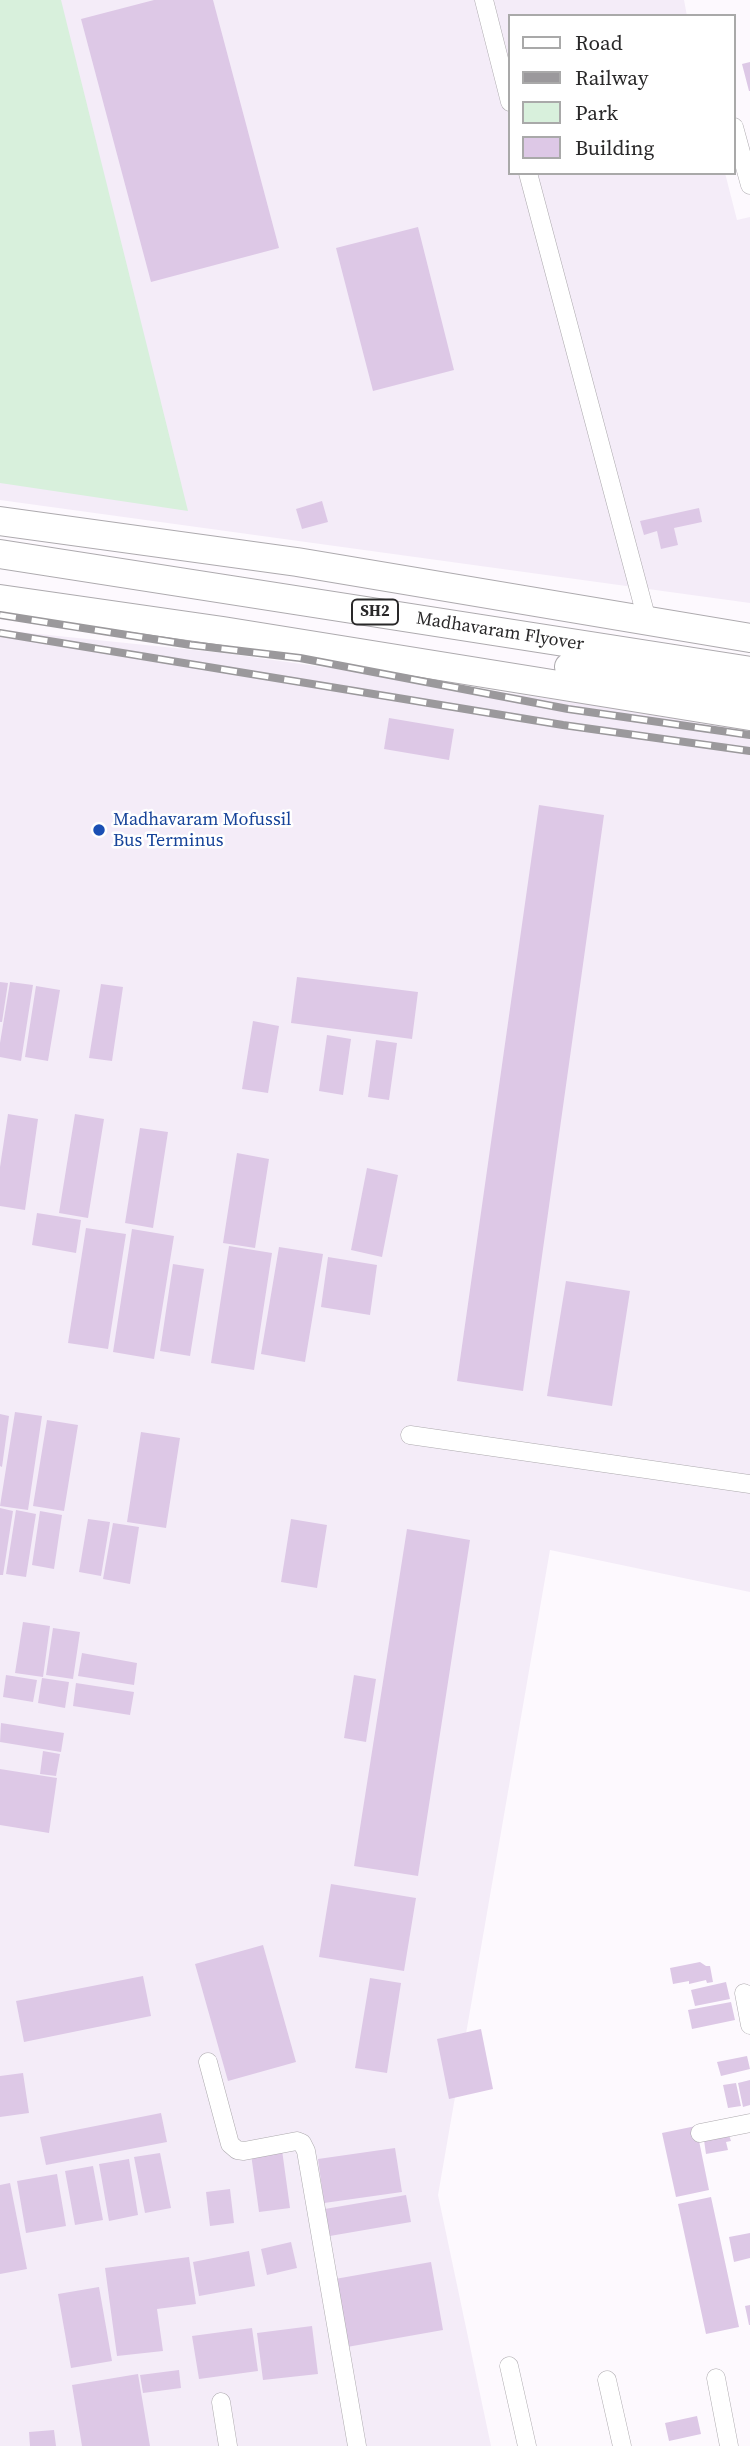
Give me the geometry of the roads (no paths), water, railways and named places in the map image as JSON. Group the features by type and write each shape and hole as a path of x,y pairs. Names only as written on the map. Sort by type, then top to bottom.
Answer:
{"main road":[{"path":"0,521 298,562 750,638"},
{"name":"Madhavaram Flyover","path":"0,554 750,671"},
{"name":"Madhavaram Flyover","path":"0,581 452,652 750,691"},
{"path":"0,600 223,631 750,716"}],"street":[{"path":"484,0 508,94"},
{"path":"736,134 750,185"},
{"path":"529,175 647,620"},
{"path":"410,1435 750,1484"},
{"path":"744,1993 750,2025"},
{"path":"208,2062 230,2144 237,2150 244,2151 297,2141 302,2143 306,2151 357,2446"},
{"path":"700,2133 750,2123"},
{"path":"509,2366 527,2446"},
{"path":"716,2378 729,2446"},
{"path":"607,2380 622,2446"},
{"path":"220,2402 228,2446"}],"railway":[{"path":"0,615 191,645 300,658 568,709 750,735"},
{"path":"0,633 563,725 750,751"}],"place":[{"name":"Madhavaram Mofussil Bus Terminus","path":"99,830"}]}
